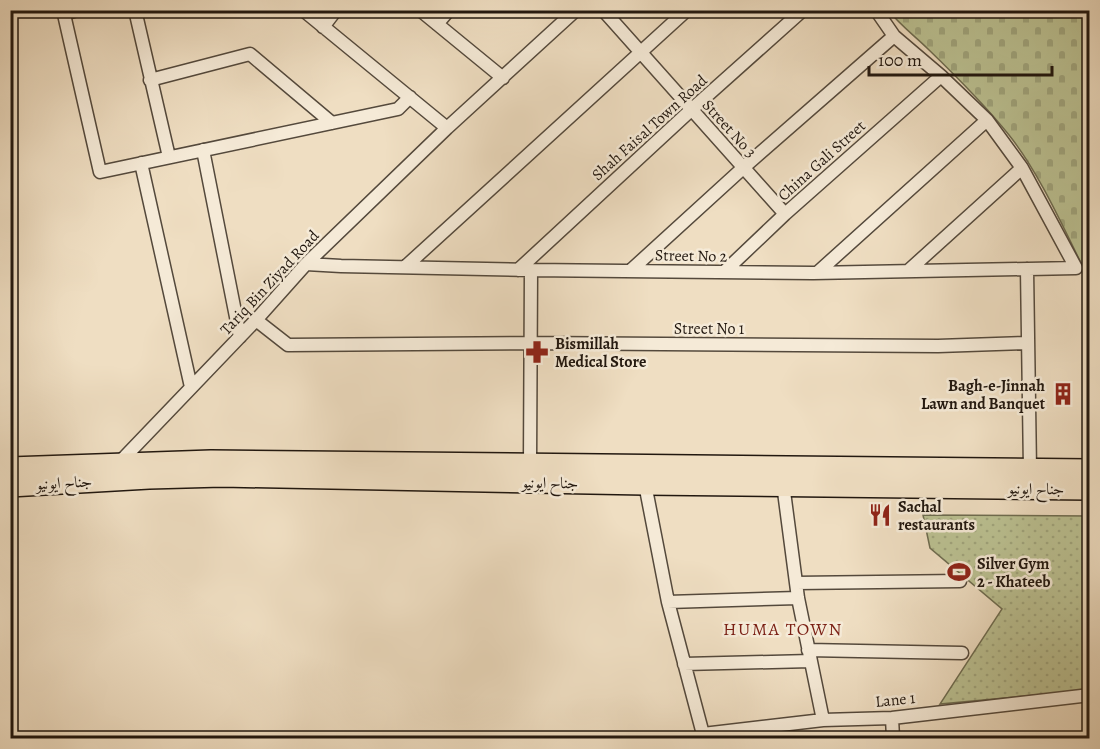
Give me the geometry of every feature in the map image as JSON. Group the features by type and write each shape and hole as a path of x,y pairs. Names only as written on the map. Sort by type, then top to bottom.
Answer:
{"highway":[{"name":"جناح ایونیو","path":"10,468 210,460 1089,470"},
{"name":"جناح ایونیو","path":"10,486 140,478 222,476 1089,489"}],"street":[{"path":"135,10 169,157"},
{"path":"303,10 447,128"},
{"path":"323,27 336,10"},
{"path":"420,10 503,78"},
{"path":"437,24 449,10"},
{"name":"Tariq Bin Ziyad Road","path":"119,463 256,320 306,264 447,128 576,10"},
{"name":"Street No 3","path":"603,10 784,214"},
{"path":"405,267 687,10"},
{"name":"Shah Faisal Town Road","path":"525,270 692,110 803,10"},
{"path":"876,10 894,36 941,76 987,120 1022,168 908,271"},
{"path":"68,12 100,172 398,109 410,97"},
{"path":"630,271 743,168 894,36"},
{"path":"150,80 250,54 332,123"},
{"name":"China Gali Street","path":"724,272 784,214 941,76"},
{"path":"817,273 987,120"},
{"path":"202,150 240,337"},
{"path":"141,163 191,387"},
{"name":"Street No 2","path":"306,264 525,270 817,273 1076,268 1022,168"},
{"path":"1027,269 1030,470"},
{"path":"525,270 530,343 530,463"},
{"name":"Street No 1","path":"256,320 288,345 530,343 938,346 1027,343"},
{"path":"645,484 668,602 704,736"},
{"path":"783,484 798,598 824,720"},
{"path":"796,583 960,581"},
{"path":"668,602 798,598"},
{"path":"684,664 810,655 962,653"},
{"name":"Lane 1","path":"704,736 824,720 892,718 1089,695"},
{"path":"892,718 893,738"}],"green space":[{"path":"889,11 1089,11 1089,279 1042,186 1021,151 970,91"},
{"path":"923,515 1089,516 1089,690 940,704 1002,609 930,548"}],"place":[{"name":"Bismillah Medical Store","path":"537,352"},
{"name":"Bagh-e-Jinnah Lawn and Banquet","path":"1063,394"},
{"name":"Sachal restaurants","path":"880,515"},
{"name":"Silver Gym 2 - Khateeb","path":"959,572"}],"district":[{"name":"HUMA TOWN","path":"783,629"}]}
